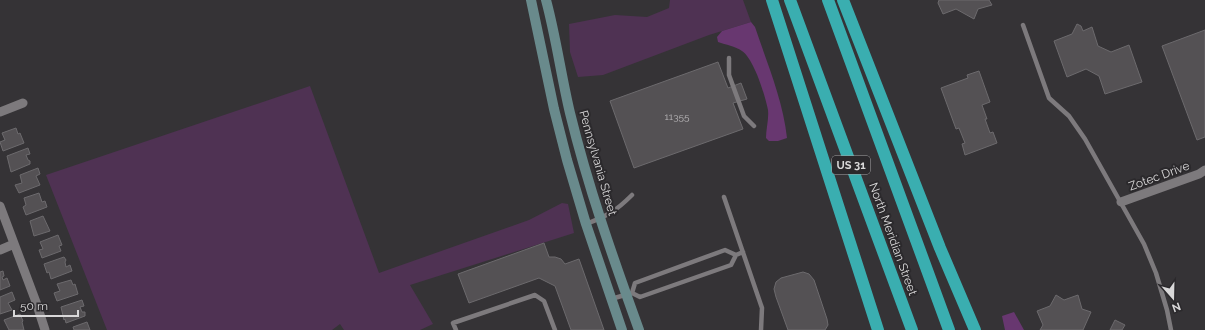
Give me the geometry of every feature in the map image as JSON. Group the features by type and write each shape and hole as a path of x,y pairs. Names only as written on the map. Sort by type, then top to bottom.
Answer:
{"highway":[{"path":"772,0 878,330"},
{"name":"North Meridian Street","path":"790,0 912,330"},
{"name":"North Meridian Street","path":"828,0 949,330"},
{"path":"843,0 945,261 976,330"}],"main road":[{"path":"531,0 534,7 555,115 566,160 622,330"},
{"name":"Pennsylvania Street","path":"546,0 570,112 600,219 629,293 639,330"}],"street":[{"path":"0,112 23,103"},
{"name":"Zotec Drive","path":"1121,202 1199,174 1205,170"},
{"path":"0,206 45,330"},
{"path":"0,250 14,244"}],"lane":[{"path":"1023,25 1049,98 1069,116 1085,139 1144,244 1152,262 1163,297 1171,330"},
{"path":"729,58 730,75 744,116 754,126"},
{"path":"586,224 600,219 620,208 632,195"},
{"path":"724,197 762,308 761,330"},
{"path":"629,293 634,283 718,252 725,250 736,255"},
{"path":"611,299 629,293 640,297 731,265 736,255 744,252"},
{"path":"456,330 453,323 535,295 544,301 555,330"}],"shaded area":[{"path":"670,0 743,0 751,22 709,35 603,75 578,77 570,52 569,24 615,15 647,17 669,8"},
{"path":"751,22 755,27 782,110 787,138 778,141 769,141 766,138 768,110 762,87 751,61 739,49 718,42 717,37 722,31"},
{"path":"310,86 379,273 529,220 562,203 568,204 574,233 410,285 433,324 420,330 344,330 340,324 332,330 107,330 46,175"},
{"path":"1014,312 1024,330 1005,330 1002,316"}],"building":[{"path":"939,0 989,0 992,5 978,9 974,19 956,9 943,14 938,3"},
{"path":"1077,24 1081,26 1083,31 1092,27 1098,46 1111,52 1129,45 1142,82 1105,94 1099,76 1086,69 1067,77 1054,41 1072,34"},
{"path":"1205,30 1205,137 1197,140 1162,46"},
{"path":"718,62 728,88 741,83 747,99 733,103 743,129 634,168 610,101"},
{"path":"979,71 990,102 982,105 987,119 985,119 990,133 993,132 997,143 965,155 962,144 965,143 959,128 956,129 941,88 968,78 967,75"},
{"path":"16,128 24,143 3,151 0,142 5,140 2,133"},
{"path":"28,148 30,154 26,155 30,161 30,164 11,172 7,156"},
{"path":"38,168 40,174 36,176 40,185 19,193 15,185 22,183 20,175"},
{"path":"39,193 42,202 45,201 47,207 26,215 23,207 26,205 24,198"},
{"path":"43,216 50,231 34,236 30,221"},
{"path":"58,235 62,245 59,246 61,251 42,258 39,250 43,249 40,242"},
{"path":"544,243 549,257 561,259 565,264 579,259 604,330 571,330 555,286 539,278 469,303 458,274"},
{"path":"64,257 66,260 66,267 70,265 72,271 51,279 44,264"},
{"path":"3,271 3,280 7,278 10,286 0,290 0,272"},
{"path":"803,272 809,274 814,280 827,319 828,325 825,330 788,330 774,289 776,282 781,278"},
{"path":"71,280 73,285 75,284 78,294 57,301 54,293 60,291 57,284"},
{"path":"12,292 15,300 8,303 12,310 0,314 0,297"},
{"path":"1056,295 1064,300 1078,295 1082,309 1091,312 1083,330 1040,330 1043,325 1037,311 1050,306"},
{"path":"82,300 84,306 80,307 82,312 85,312 85,316 66,323 61,307"},
{"path":"20,314 23,321 24,330 9,330 4,320"},
{"path":"1115,320 1125,325 1122,330 1110,330"},
{"path":"87,322 90,330 74,330 73,327"}]}
